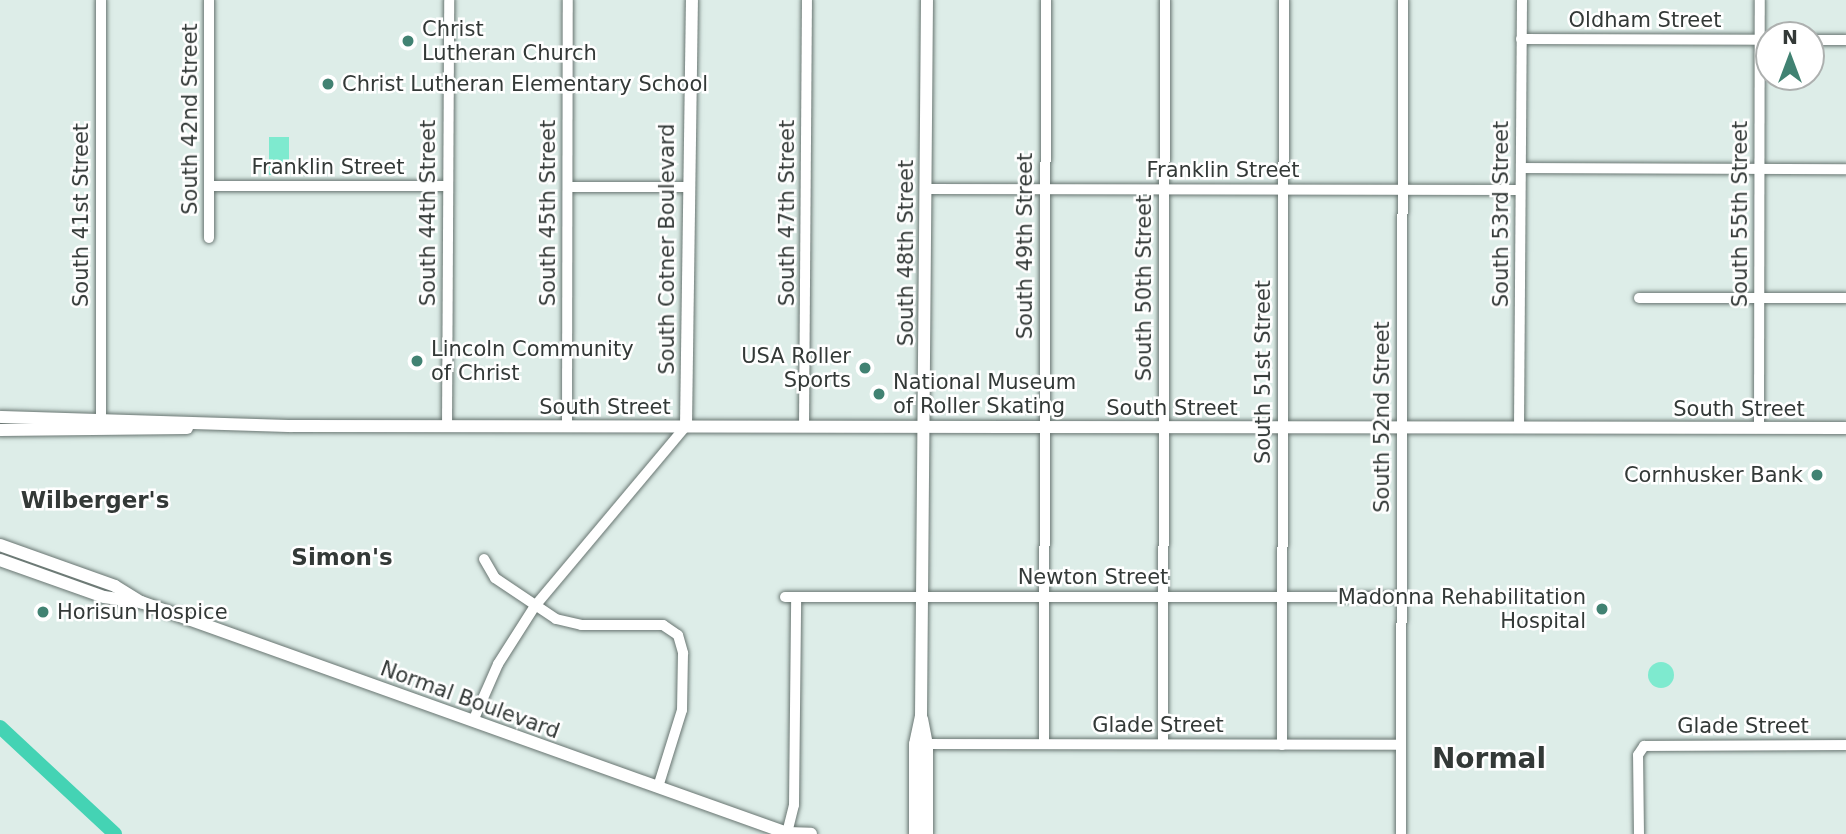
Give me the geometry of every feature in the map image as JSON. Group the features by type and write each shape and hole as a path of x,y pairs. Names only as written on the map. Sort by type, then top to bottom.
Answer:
{"main road":[{"name":"South Cotner Boulevard","path":"686,426 687,187 692,0"},
{"name":"South 48th Street","path":"915,834 921,744 923,597 926,0"},
{"name":"South Street","path":"0,416 101,424"},
{"name":"South Street","path":"0,430 101,424 1846,428"},
{"name":"Normal Boulevard","path":"0,545 115,586 141,602 787,834 811,834"},
{"name":"Normal Boulevard","path":"0,560 104,597 141,602"},
{"name":"South 48th Street","path":"921,744 927,834"}],"street":[{"name":"South 41st Street","path":"101,0 101,424"},
{"name":"South 42nd Street","path":"209,0 209,237"},
{"name":"South 44th Street","path":"447,426 449,0"},
{"name":"South 45th Street","path":"567,426 568,0"},
{"name":"South 47th Street","path":"804,426 807,0"},
{"name":"South 49th Street","path":"1044,744 1046,0"},
{"name":"South 50th Street","path":"1163,744 1165,0"},
{"name":"South 51st Street","path":"1282,745 1284,0"},
{"name":"South 52nd Street","path":"1401,834 1403,0"},
{"name":"South 53rd Street","path":"1519,428 1522,0"},
{"name":"South 55th Street","path":"1759,0 1762,21"},
{"name":"Oldham Street","path":"1521,39 1755,40"},
{"path":"1825,40 1846,40"},
{"name":"South 55th Street","path":"1759,428 1759,169 1762,91"},
{"path":"1521,169 1846,169"},
{"name":"Franklin Street","path":"209,186 447,186"},
{"path":"568,187 687,187"},
{"name":"Franklin Street","path":"925,189 1521,190"},
{"path":"1639,298 1846,298"},
{"path":"473,721 500,661 535,606 686,426"},
{"path":"484,559 494,577 535,606 568,623 659,625 678,635 683,653 682,710 658,787"},
{"name":"Newton Street","path":"787,834 794,805 791,597 1402,597"},
{"name":"Glade Street","path":"921,744 1401,745"},
{"name":"Glade Street","path":"1639,834 1641,747 1846,745"}],"green space":[{"path":"269,137 289,137 289,175 269,175"},
{"path":"1661,662 1670,666 1674,675 1670,684 1661,688 1652,684 1648,675 1652,666"}],"waterway":[{"path":"0,727 115,834"}],"place":[{"name":"Christ Lutheran Church","path":"408,41"},
{"name":"Christ Lutheran Elementary School","path":"328,84"},
{"name":"Lincoln Community of Christ","path":"417,361"},
{"name":"USA Roller Sports","path":"865,368"},
{"name":"National Museum of Roller Skating","path":"879,394"},
{"name":"Cornhusker Bank","path":"1817,475"},
{"name":"Madonna Rehabilitation Hospital","path":"1602,609"},
{"name":"Horisun Hospice","path":"43,612"}],"district":[{"name":"Wilberger's","path":"95,500"},
{"name":"Simon's","path":"342,557"},
{"name":"Normal","path":"1489,759"}]}
